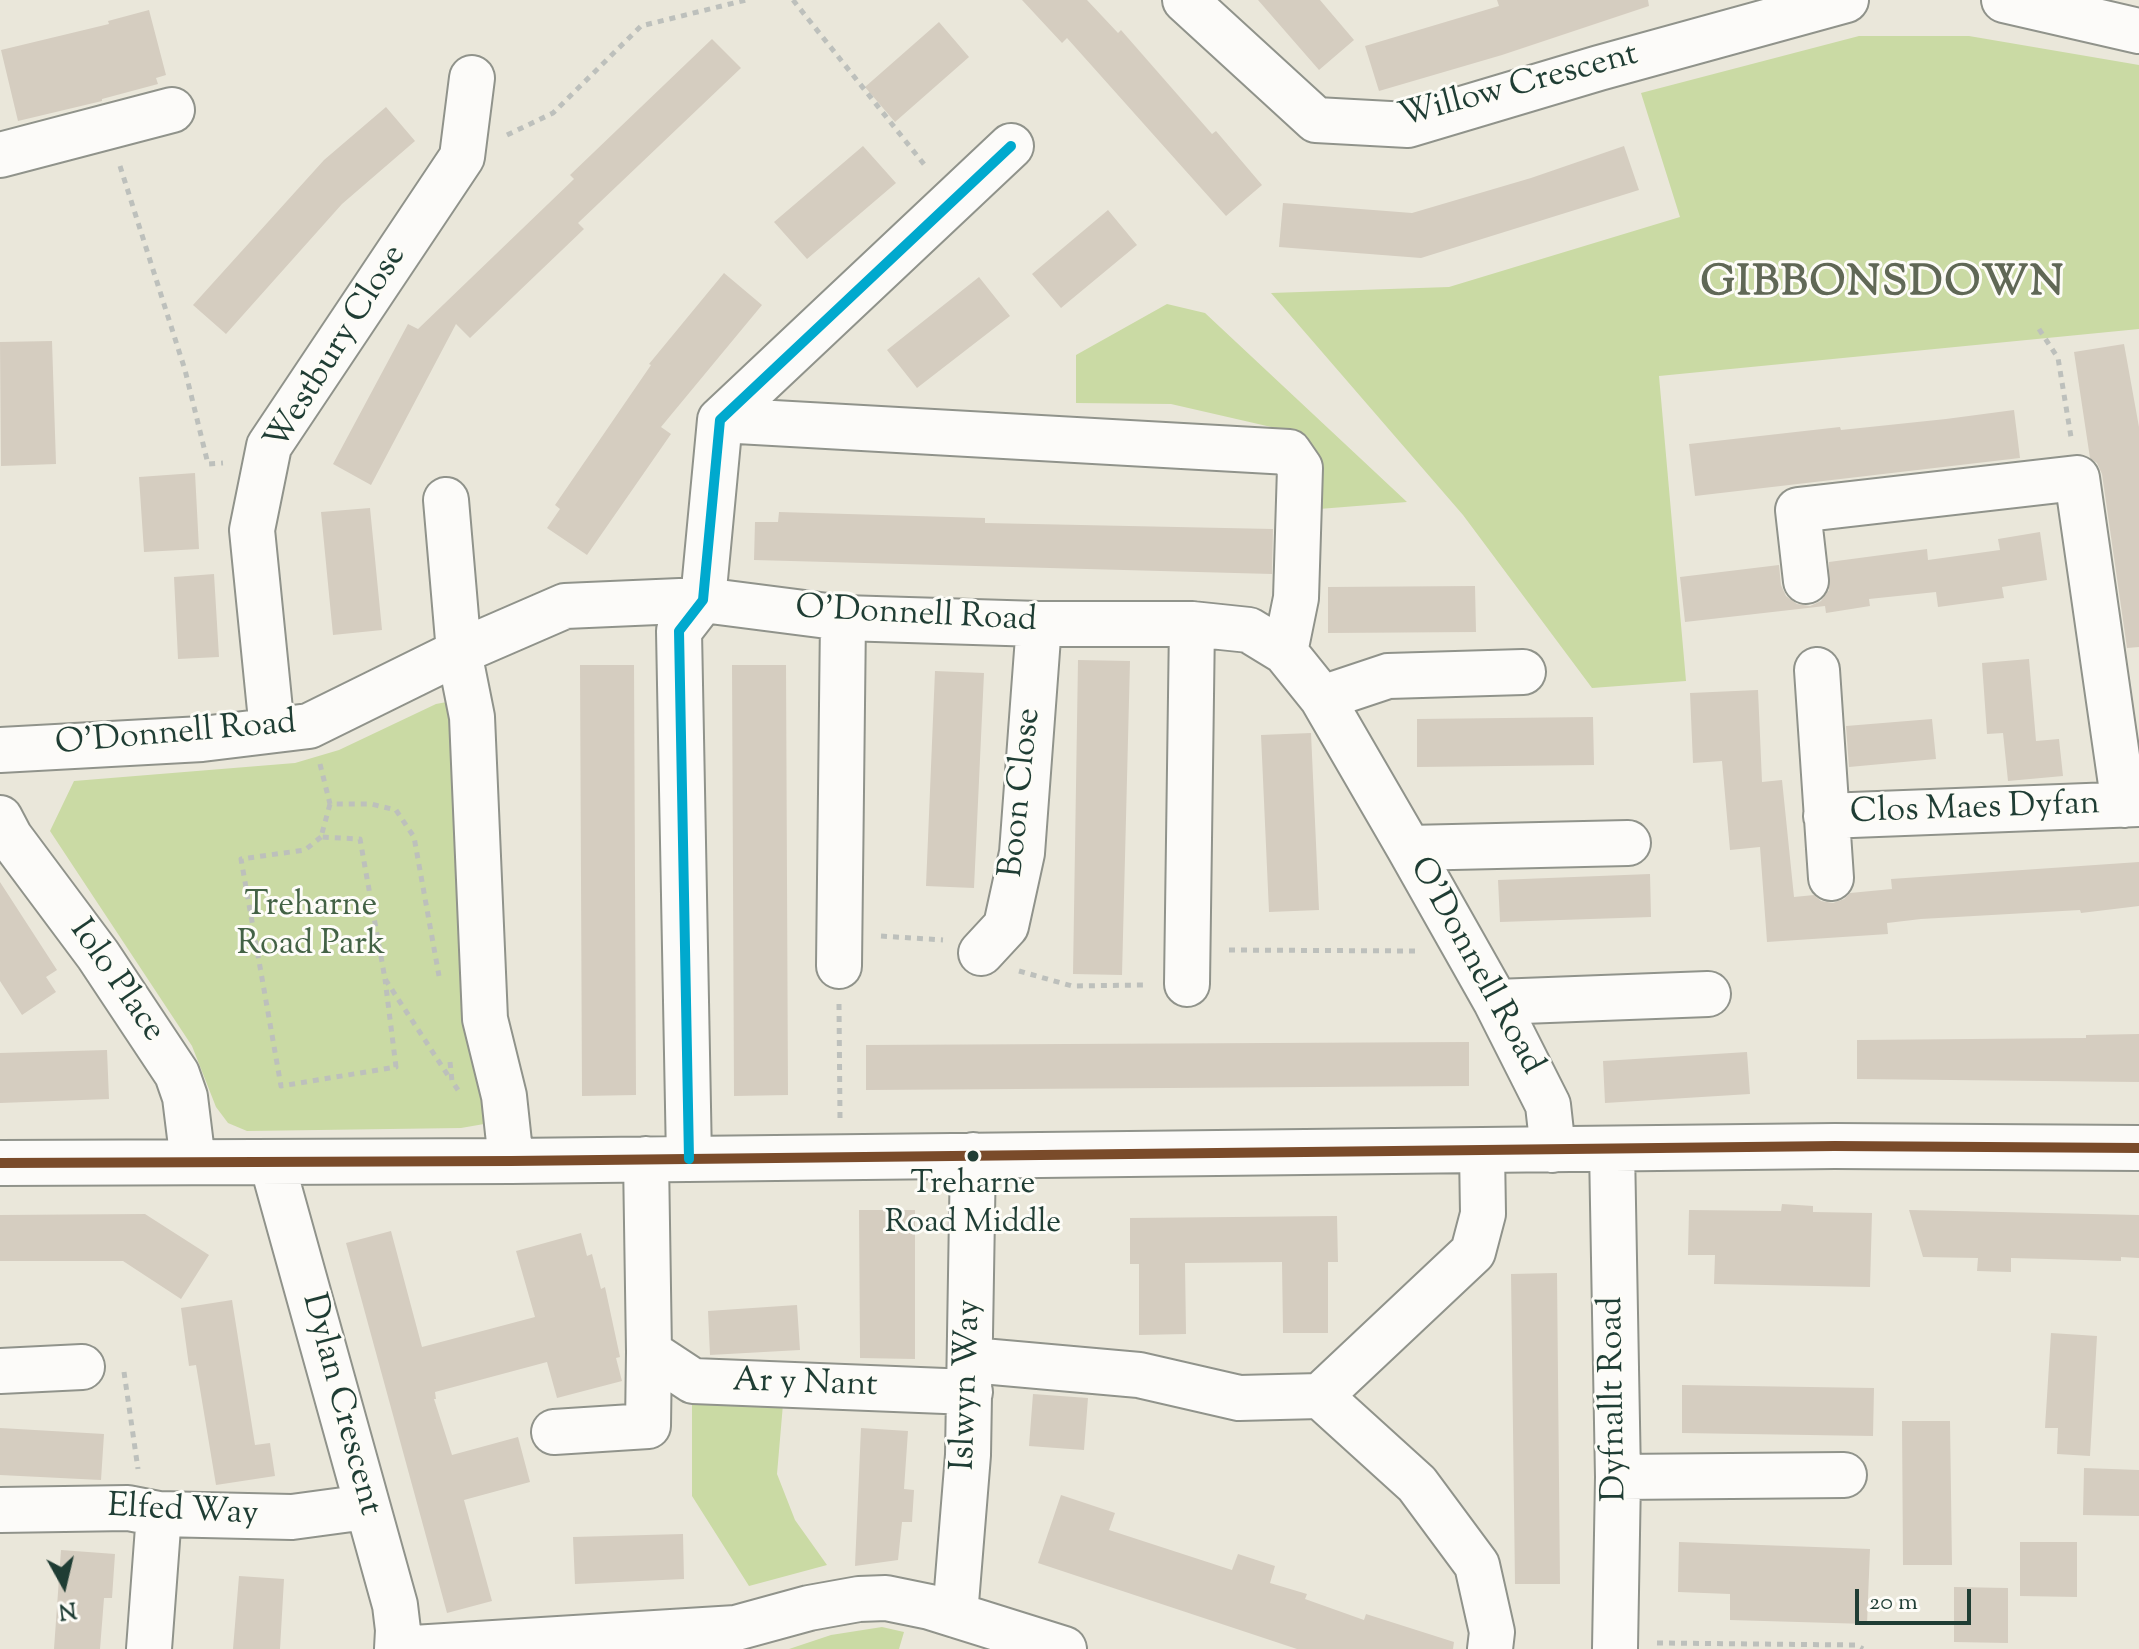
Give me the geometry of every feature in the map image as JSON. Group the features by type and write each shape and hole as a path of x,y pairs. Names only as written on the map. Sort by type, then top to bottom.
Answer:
{"street":[{"name":"Willow Crescent","path":"1185,0 1316,120 1408,125 1846,0"},
{"path":"2004,0 2139,31"},
{"name":"Westbury Close","path":"290,728 252,530 269,446 462,157 472,78"},
{"path":"0,155 172,110"},
{"path":"689,1159 679,631 703,600 720,420 1011,146"},
{"path":"720,420 1289,452 1300,468 1296,598 1285,652"},
{"path":"1806,581 1798,510 2077,478"},
{"name":"Clos Maes Dyfan","path":"1826,816 2132,805 2077,478"},
{"path":"446,500 459,652 472,717 485,1019 504,1096 511,1161"},
{"name":"O'Donnell Road","path":"0,750 202,739 290,728 565,606 703,600 843,618 1039,624 1192,624 1249,630 1285,652 1322,698 1496,1002 1548,1105 1553,1150"},
{"path":"839,966 843,618"},
{"name":"Boon Close","path":"981,953 1006,926 1022,853 1039,624"},
{"path":"1187,984 1192,624"},
{"name":"Clos Maes Dyfan","path":"1817,670 1831,878"},
{"path":"1322,698 1388,676 1523,672"},
{"name":"Iolo Place","path":"0,818 10,837 98,955 177,1074 185,1097 193,1162"},
{"path":"1409,848 1628,843"},
{"path":"1496,1002 1708,994"},
{"path":"0,1163 511,1161 1835,1146 2139,1148"},
{"name":"Dyfnallt Road","path":"1612,1149 1618,1477 1615,1646"},
{"path":"1482,1151 1483,1214 1473,1252 1320,1396 1417,1484 1477,1565 1492,1632 1490,1649"},
{"name":"Islwyn Way","path":"955,1615 967,1471 973,1155"},
{"path":"554,1432 648,1426 646,1159"},
{"name":"Dylan Crescent","path":"272,1163 395,1605 397,1649"},
{"name":"Ar y Nant","path":"649,1352 693,1381 1139,1375 1239,1398 1320,1396"},
{"path":"0,1371 82,1367"},
{"path":"1618,1477 1844,1475"},
{"name":"Elfed Way","path":"0,1510 128,1508 159,1514 292,1517 366,1507"},
{"path":"149,1649 159,1514"},
{"path":"397,1649 616,1642 736,1628 809,1608 859,1599 886,1598 910,1601 1064,1649"}],"path":[{"path":"462,157 553,113 641,26 746,0"},
{"path":"793,0 953,200"},
{"path":"108,127 185,370 208,464 266,460"},
{"path":"2039,329 2058,358 2077,478"},
{"path":"290,728 330,804 321,837 305,850 241,859 281,1086 396,1067 385,979 360,839 321,837"},
{"path":"330,804 371,804 396,810 414,837 439,976"},
{"path":"840,1157 839,966 864,935 942,940 1020,971 1072,986 1187,984 1217,950 1468,952"},
{"path":"385,979 459,1092"},
{"path":"449,1052 452,1081"},
{"path":"82,1367 124,1369 141,1493 159,1514"},
{"path":"1615,1646 1856,1645 1863,1649"}],"green space":[{"path":"1859,36 1969,36 2139,65 2139,329 1659,376 1686,681 1592,688 1463,515 1271,293 1449,287 1680,217 1641,93"},
{"path":"1167,304 1205,313 1407,502 1319,509 1320,460 1308,442 1280,429 1171,404 1076,403 1076,355"},
{"name":"Treharne Road Park","path":"452,701 494,1113 484,1124 461,1128 247,1131 228,1123 216,1107 192,1046 50,831 74,781 295,763 339,750 436,704"},
{"path":"692,1398 783,1404 777,1474 795,1520 827,1565 749,1586 692,1496"},
{"path":"882,1627 904,1632 899,1649 789,1649 831,1635"}],"building":[{"path":"1022,0 1087,0 1118,33 1121,30 1212,134 1216,131 1262,185 1226,216 1067,38 1062,43"},
{"path":"1258,0 1320,0 1354,40 1319,70"},
{"path":"1497,0 1648,0 1649,6 1502,55 1379,91 1365,46 1499,6"},
{"path":"149,10 166,75 156,78 158,84 18,121 1,50 109,24 108,21"},
{"path":"939,22 969,57 895,122 865,87"},
{"path":"712,39 741,68 578,223 584,229 470,338 456,324 371,485 333,464 408,324 418,329 574,179 570,175"},
{"path":"386,107 415,141 342,204 226,334 193,305 324,160"},
{"path":"863,146 896,183 807,259 774,222"},
{"path":"1624,146 1639,190 1421,258 1279,247 1283,203 1412,213 1531,178"},
{"path":"1108,210 1137,245 1061,308 1032,274"},
{"path":"724,273 762,305 661,427 671,434 587,555 547,528 560,509 555,505 649,364"},
{"path":"979,277 1010,316 917,388 887,350"},
{"path":"52,341 56,464 1,466 0,342"},
{"path":"2124,344 2139,427 2139,647 2127,648 2102,474 2097,463 2090,458 2074,352"},
{"path":"2014,410 2020,458 1695,496 1689,444"},
{"path":"195,473 199,549 144,552 139,477"},
{"path":"370,508 382,630 333,635 321,512"},
{"path":"779,512 985,518 985,523 1273,529 1272,574 754,560 755,522 778,522"},
{"path":"2040,532 2047,580 2002,587 2004,598 1938,607 1936,592 1869,599 1870,606 1826,613 1825,606 1685,622 1680,577 1779,565 1781,585 1786,596 1797,604 1810,606 1821,601 1829,590 1829,562 1927,549 1928,560 2000,550 1998,539"},
{"path":"214,574 219,657 178,659 174,577"},
{"path":"1475,586 1476,632 1328,633 1328,587"},
{"path":"2029,659 2036,741 2059,739 2063,776 2008,781 2003,733 1987,734 1982,663"},
{"path":"1078,660 1130,661 1122,975 1073,974"},
{"path":"580,665 634,665 636,1095 582,1096"},
{"path":"732,665 786,665 788,1095 734,1096"},
{"path":"935,671 984,673 974,888 926,886"},
{"path":"1758,690 1762,782 1782,780 1794,897 1814,895 1821,901 1833,903 1850,893 1892,889 1891,879 2139,862 2139,906 2081,913 2080,910 1921,919 1887,923 1888,934 1767,942 1760,847 1730,850 1722,761 1693,763 1690,693"},
{"path":"1593,717 1594,765 1417,767 1417,719"},
{"path":"1932,719 1936,759 1849,767 1846,726"},
{"path":"1311,733 1319,910 1269,912 1261,735"},
{"path":"1650,874 1651,917 1500,922 1498,880"},
{"path":"0,882 57,970 46,977 56,992 22,1015 0,981"},
{"path":"2139,1034 2139,1082 1857,1079 1857,1040 2086,1038 2086,1035"},
{"path":"1469,1042 1469,1086 866,1090 866,1045"},
{"path":"107,1050 109,1099 0,1103 0,1053"},
{"path":"1747,1052 1750,1094 1605,1103 1603,1061"},
{"path":"1782,1204 1813,1206 1813,1212 1872,1213 1870,1287 1714,1284 1715,1255 1688,1255 1689,1210 1781,1211"},
{"path":"859,1210 915,1210 915,1359 860,1358"},
{"path":"1909,1210 2139,1215 2139,1258 2121,1257 2121,1261 2011,1258 2011,1272 1977,1271 1978,1258 1923,1257"},
{"path":"145,1214 209,1255 181,1299 123,1261 0,1261 0,1215"},
{"path":"1337,1216 1338,1262 1328,1262 1328,1333 1283,1333 1282,1262 1185,1263 1186,1334 1139,1335 1139,1264 1130,1264 1130,1218"},
{"path":"391,1231 422,1347 535,1317 516,1251 581,1233 587,1256 592,1254 601,1289 605,1287 620,1357 616,1358 622,1381 557,1398 547,1362 435,1392 434,1399 452,1455 518,1437 530,1482 464,1500 492,1601 447,1613 346,1243"},
{"path":"1557,1273 1560,1584 1515,1584 1511,1274"},
{"path":"232,1300 255,1445 270,1443 275,1476 216,1485 196,1365 189,1366 181,1308"},
{"path":"797,1305 800,1350 710,1355 708,1311"},
{"path":"2051,1333 2097,1336 2090,1456 2057,1454 2058,1428 2045,1428"},
{"path":"1682,1385 1874,1388 1873,1436 1682,1433"},
{"path":"1033,1394 1088,1398 1084,1450 1029,1446"},
{"path":"1902,1421 1950,1421 1952,1565 1903,1565"},
{"path":"0,1428 104,1434 101,1480 0,1475"},
{"path":"861,1428 908,1431 904,1489 914,1490 912,1522 902,1522 898,1560 855,1566"},
{"path":"2084,1468 2139,1470 2139,1516 2083,1515"},
{"path":"1061,1495 1115,1513 1109,1530 1232,1570 1238,1554 1275,1566 1270,1583 1307,1594 1305,1599 1364,1620 1366,1614 1454,1642 1453,1649 1297,1649 1038,1563"},
{"path":"683,1534 684,1579 575,1584 573,1537"},
{"path":"1679,1542 1870,1549 1867,1624 1730,1620 1730,1594 1678,1592"},
{"path":"2020,1542 2077,1542 2077,1597 2020,1596"},
{"path":"61,1550 115,1554 112,1598 104,1598 100,1649 54,1649"},
{"path":"239,1576 284,1579 280,1649 233,1649"},
{"path":"1954,1587 2008,1588 2008,1643 1954,1642"}],"transit line":[{"path":"689,1159 679,631 703,600 720,420 1011,146"},
{"path":"0,1163 511,1161 1835,1146 2139,1148"}],"place":[{"name":"Treharne Road Middle","path":"973,1156"}],"district":[{"name":"GIBBONSDOWN","path":"1883,287"}]}
